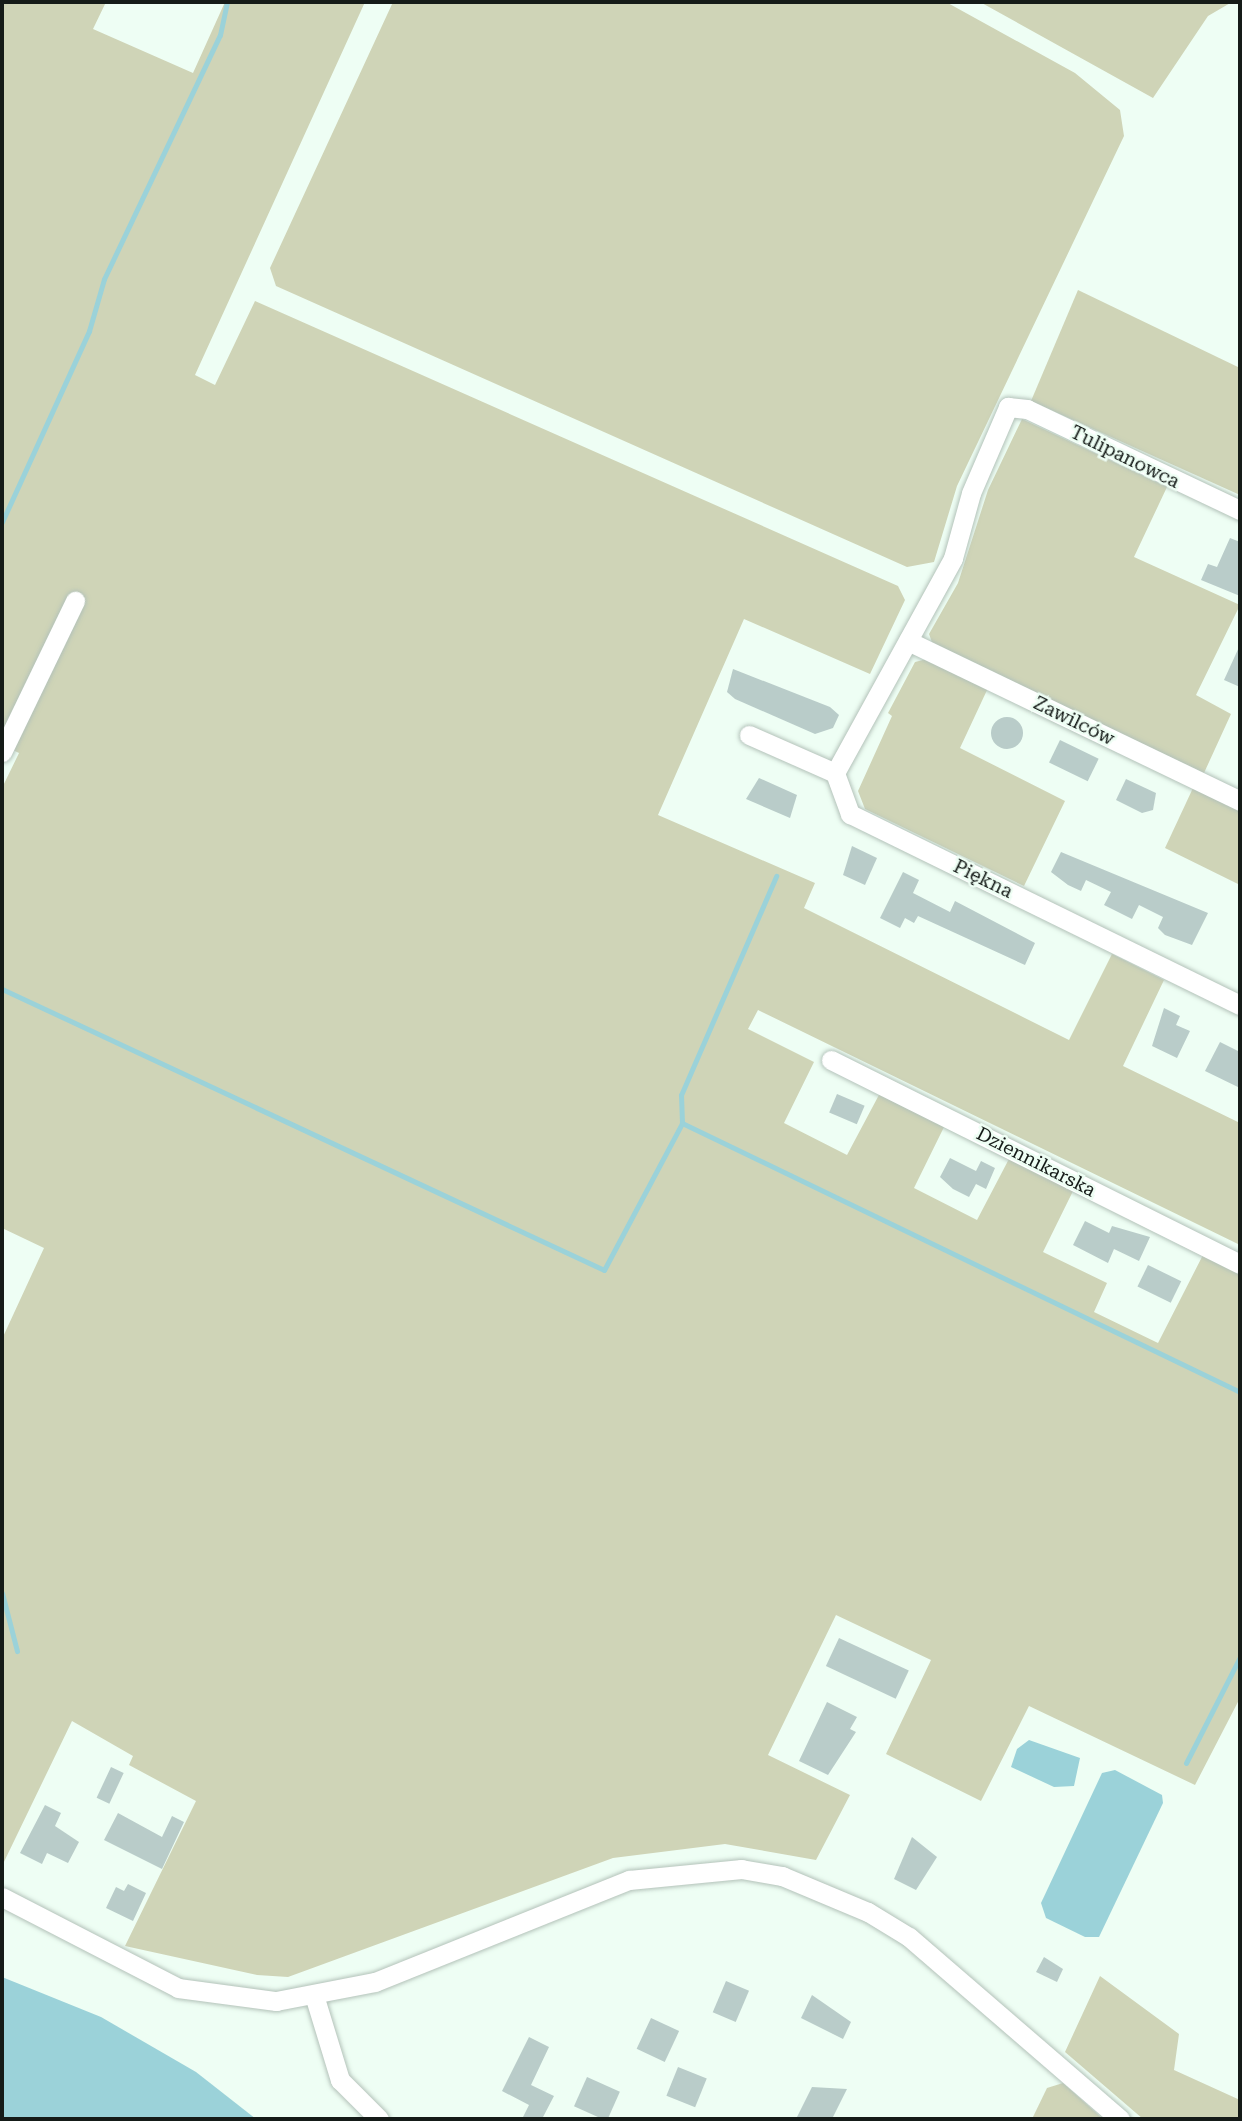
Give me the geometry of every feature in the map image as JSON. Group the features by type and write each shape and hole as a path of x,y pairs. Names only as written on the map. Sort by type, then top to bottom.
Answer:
{"street":[{"name":"Tulipanowca","path":"908,641 953,558 971,493 1008,407 1027,409 1240,510"},
{"path":"2,752 75,601"},
{"path":"749,735 835,773 908,641"},
{"name":"Zawilców","path":"908,641 1240,801"},
{"name":"Piękna","path":"835,773 850,814 1240,1005"},
{"name":"Dziennikarska","path":"831,1060 1240,1264"},
{"path":"2,1898 178,1987 276,2001 375,1982 629,1880 686,1871 755,1871 822,1890 909,1937 1120,2119"},
{"path":"314,1995 340,2080 379,2119"}],"green space":[{"path":"2,2 106,2 93,29 193,73 225,2 365,2 195,375 215,385 255,301 898,586 905,600 870,674 744,619 658,815 815,883 804,908 1069,1040 1112,954 1164,980 1123,1066 1240,1123 1240,1245 758,1010 748,1029 814,1062 784,1123 847,1155 880,1093 945,1125 914,1188 977,1220 1010,1157 1074,1189 1043,1252 1107,1283 1094,1312 1158,1343 1204,1253 1240,1271 1240,1698 1195,1785 1029,1706 981,1801 886,1754 931,1660 836,1615 768,1755 850,1795 816,1860 725,1844 613,1858 288,1977 257,1975 125,1946 196,1801 129,1765 133,1756 72,1721 2,1866 2,1339 44,1248 2,1228 2,788 19,753 2,745"},
{"path":"393,2 946,2 1075,73 1120,110 1124,136 957,486 934,562 907,567 276,286 270,268"},
{"path":"980,2 1232,2 1208,16 1153,98"},
{"path":"1078,290 1240,368 1240,495 1031,401"},
{"path":"1022,419 1167,487 1134,557 1240,605 1196,695 1231,714 1204,773 933,645 929,634 958,583 988,490"},
{"path":"927,659 988,688 960,748 1065,801 1024,886 865,809 858,791 892,716 888,713 915,662"},
{"path":"1193,788 1240,811 1240,885 1165,848"},
{"path":"1100,1976 1179,2034 1174,2070 1240,2100 1240,2119 1143,2119 1065,2052"},
{"path":"1063,2083 1103,2119 1032,2119 1047,2088"}],"water":[{"path":"1029,1740 1080,1758 1074,1786 1054,1787 1011,1767 1017,1749"},
{"path":"1115,1770 1162,1795 1163,1803 1099,1937 1085,1937 1046,1918 1041,1903 1102,1773"},
{"path":"2,1977 101,2017 196,2072 256,2119 2,2119"}],"building":[{"path":"1230,538 1240,542 1240,596 1201,580 1208,564 1217,567"},
{"path":"1240,645 1240,687 1224,680"},
{"path":"733,669 830,707 839,715 833,728 815,734 735,699 727,692"},
{"path":"1007,717 1018,722 1023,733 1018,744 1007,749 996,744 991,733 996,722"},
{"path":"1060,740 1099,759 1088,781 1049,762"},
{"path":"759,778 797,795 790,818 746,799"},
{"path":"1126,779 1156,793 1153,810 1142,813 1116,800"},
{"path":"852,846 877,858 865,885 843,875"},
{"path":"1061,852 1208,913 1192,945 1165,935 1158,928 1163,917 1139,905 1132,919 1104,905 1111,892 1086,880 1081,891 1068,885 1051,872"},
{"path":"903,872 919,880 913,893 950,912 955,901 1035,943 1025,965 918,916 914,923 905,918 900,928 880,918"},
{"path":"1164,1008 1180,1016 1176,1025 1190,1031 1177,1058 1152,1046"},
{"path":"1220,1042 1240,1052 1240,1088 1205,1071"},
{"path":"837,1094 865,1106 857,1124 829,1112"},
{"path":"950,1158 976,1171 981,1161 995,1168 986,1189 976,1184 969,1197 953,1189 940,1177"},
{"path":"1085,1221 1109,1233 1112,1226 1150,1237 1139,1261 1114,1249 1108,1263 1073,1245"},
{"path":"1148,1265 1181,1281 1171,1303 1137,1287"},
{"path":"839,1638 909,1671 896,1699 826,1666"},
{"path":"827,1702 857,1717 850,1729 856,1732 828,1775 799,1761"},
{"path":"111,1767 124,1773 109,1804 97,1798"},
{"path":"45,1805 61,1813 55,1826 79,1842 68,1863 47,1853 42,1864 20,1853"},
{"path":"118,1813 162,1837 172,1816 184,1822 162,1869 104,1840"},
{"path":"912,1837 937,1857 916,1890 894,1879"},
{"path":"128,1884 146,1893 133,1921 106,1908 116,1887 124,1891"},
{"path":"1044,1957 1063,1969 1057,1982 1036,1972"},
{"path":"726,1981 749,1991 736,2022 713,2012"},
{"path":"812,1995 851,2022 843,2039 801,2018"},
{"path":"651,2018 679,2031 665,2062 637,2049"},
{"path":"529,2037 549,2047 531,2085 554,2096 542,2119 522,2119 529,2105 502,2091"},
{"path":"678,2067 707,2079 695,2107 666,2096"},
{"path":"587,2077 620,2092 608,2119 574,2106"},
{"path":"812,2087 847,2089 832,2119 796,2119"}],"waterway":[{"path":"2,522 89,331 104,279 220,35 227,2"},
{"path":"682,1123 681,1095 776,876"},
{"path":"2,989 604,1270 682,1123"},
{"path":"682,1123 1240,1392"},
{"path":"2,1593 17,1651"},
{"path":"1186,1763 1240,1657"}]}
